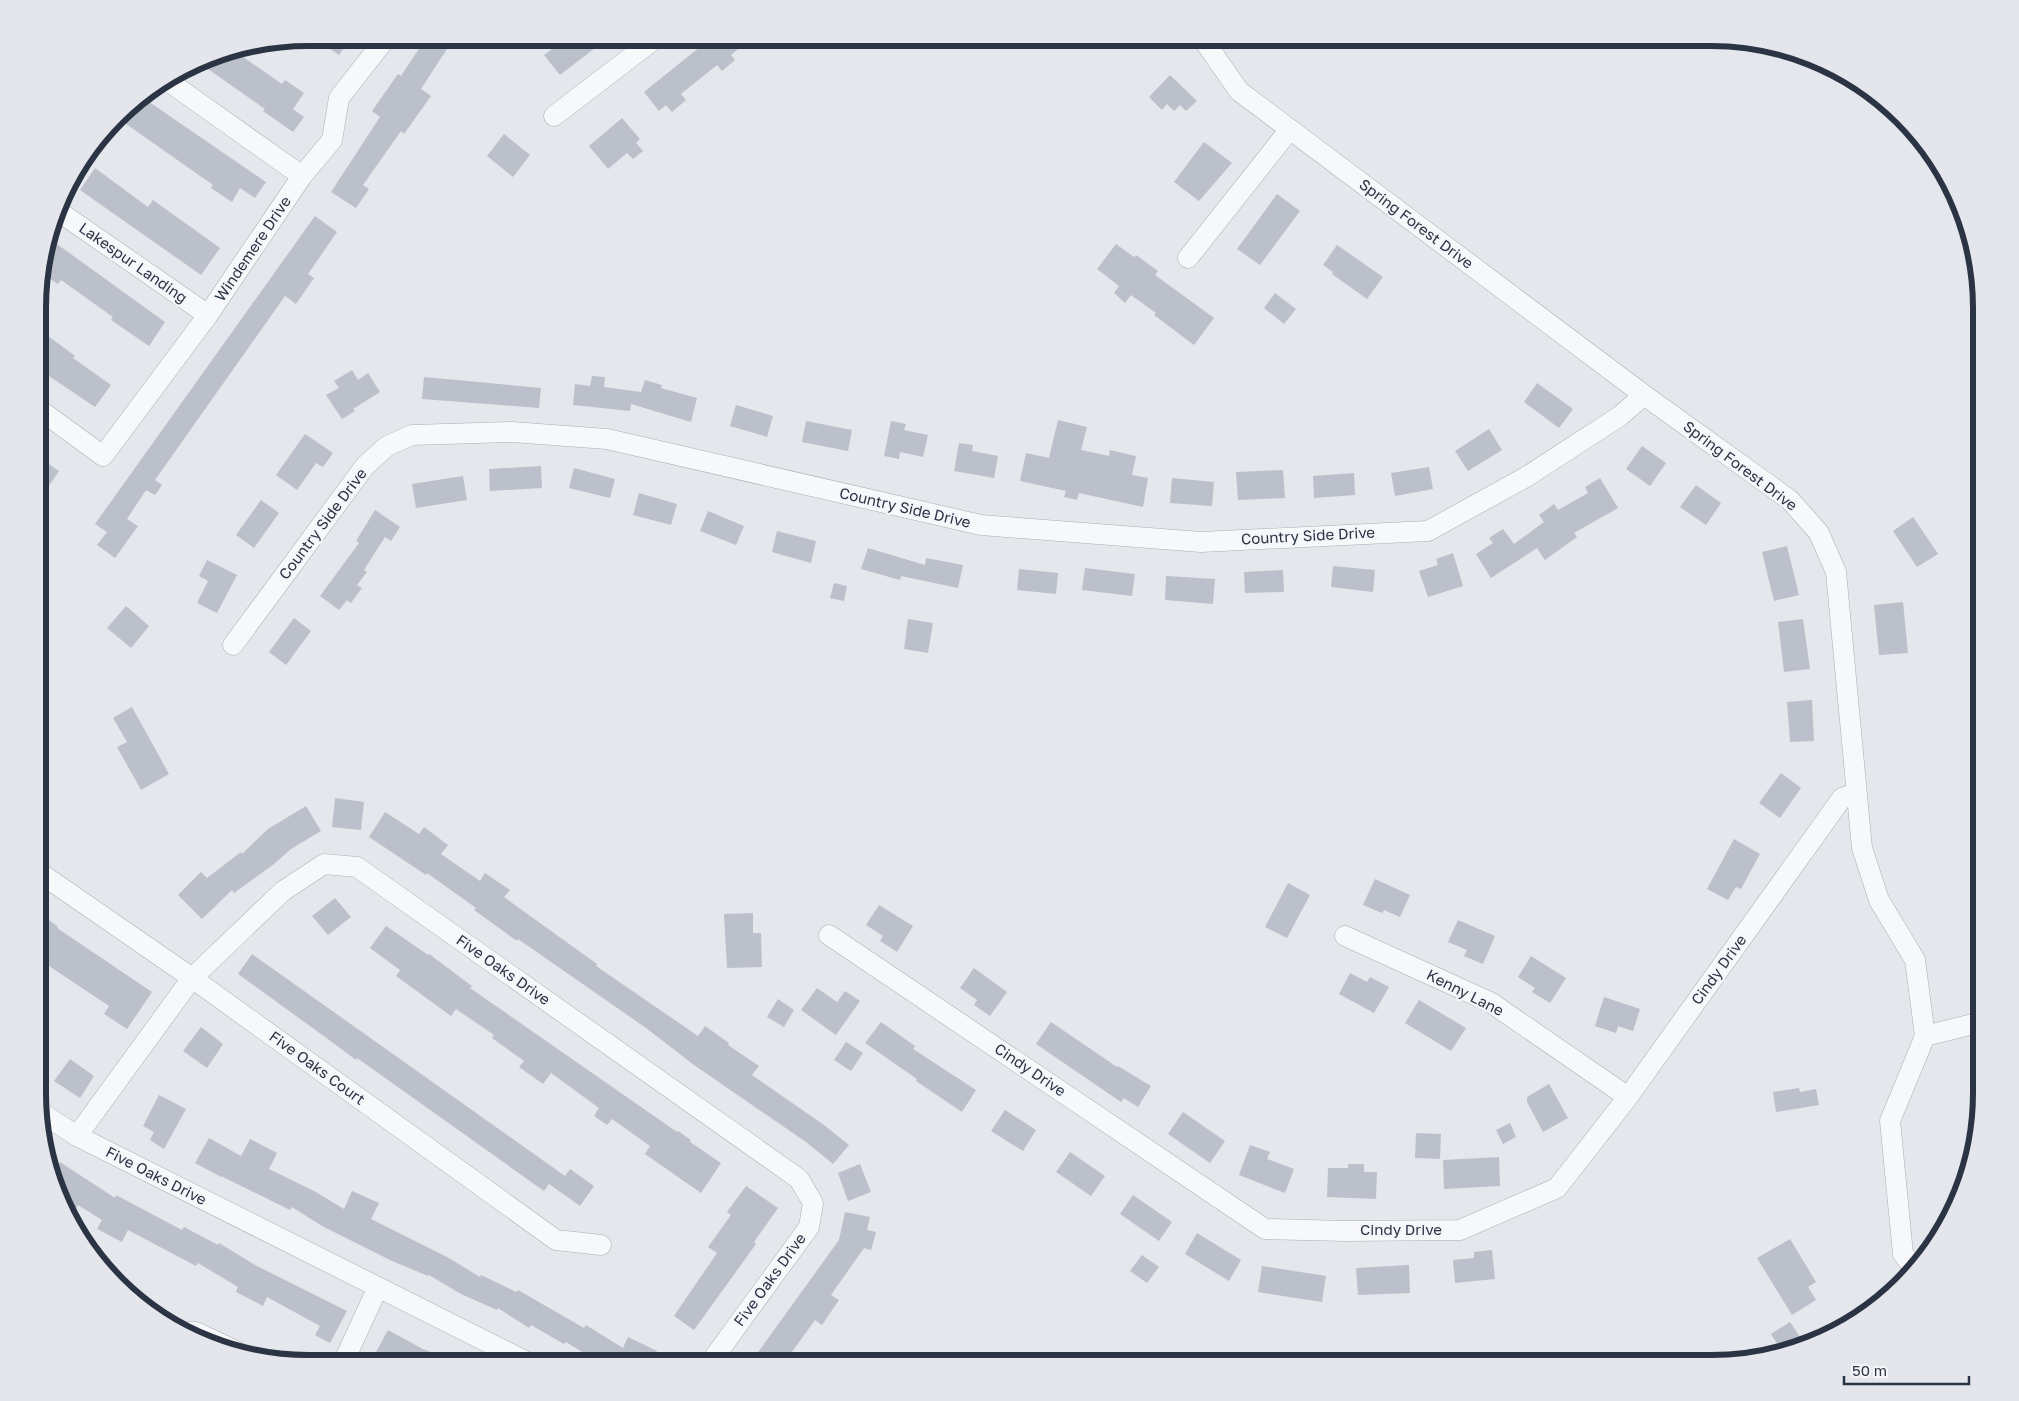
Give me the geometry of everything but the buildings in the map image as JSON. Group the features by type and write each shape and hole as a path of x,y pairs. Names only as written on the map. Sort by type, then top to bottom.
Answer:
{"street":[{"name":"Windemere Drive","path":"46,414 103,456 208,316 302,176 332,140 339,98 380,46"},
{"path":"554,116 646,46"},
{"name":"Spring Forest Drive","path":"1208,46 1239,91 1644,395 1790,500 1805,515 1818,533 1836,572 1862,848 1879,900 1915,960 1925,1036 1890,1121 1903,1254 1910,1263"},
{"path":"172,84 302,176"},
{"path":"1188,258 1290,129"},
{"name":"Lakespur Landing","path":"63,216 208,316"},
{"name":"Country Side Drive","path":"233,645 365,466 387,446 412,434 512,432 607,439 981,525 1201,542 1428,531 1526,477 1620,416 1644,395"},
{"name":"Cindy Drive","path":"829,935 1265,1228 1460,1230 1557,1188 1628,1097 1842,798 1856,793"},
{"name":"Five Oaks Drive","path":"77,1136 192,978 283,891 324,864 357,866 799,1179 813,1203 809,1227 716,1355"},
{"name":"Five Oaks Court","path":"46,877 192,978 556,1240 600,1246"},
{"name":"Kenny Lane","path":"1345,936 1490,1002 1628,1097"},
{"path":"1925,1036 1973,1024"},
{"name":"Five Oaks Drive","path":"47,1117 77,1136 514,1355"},
{"path":"347,1355 378,1287"}]}
